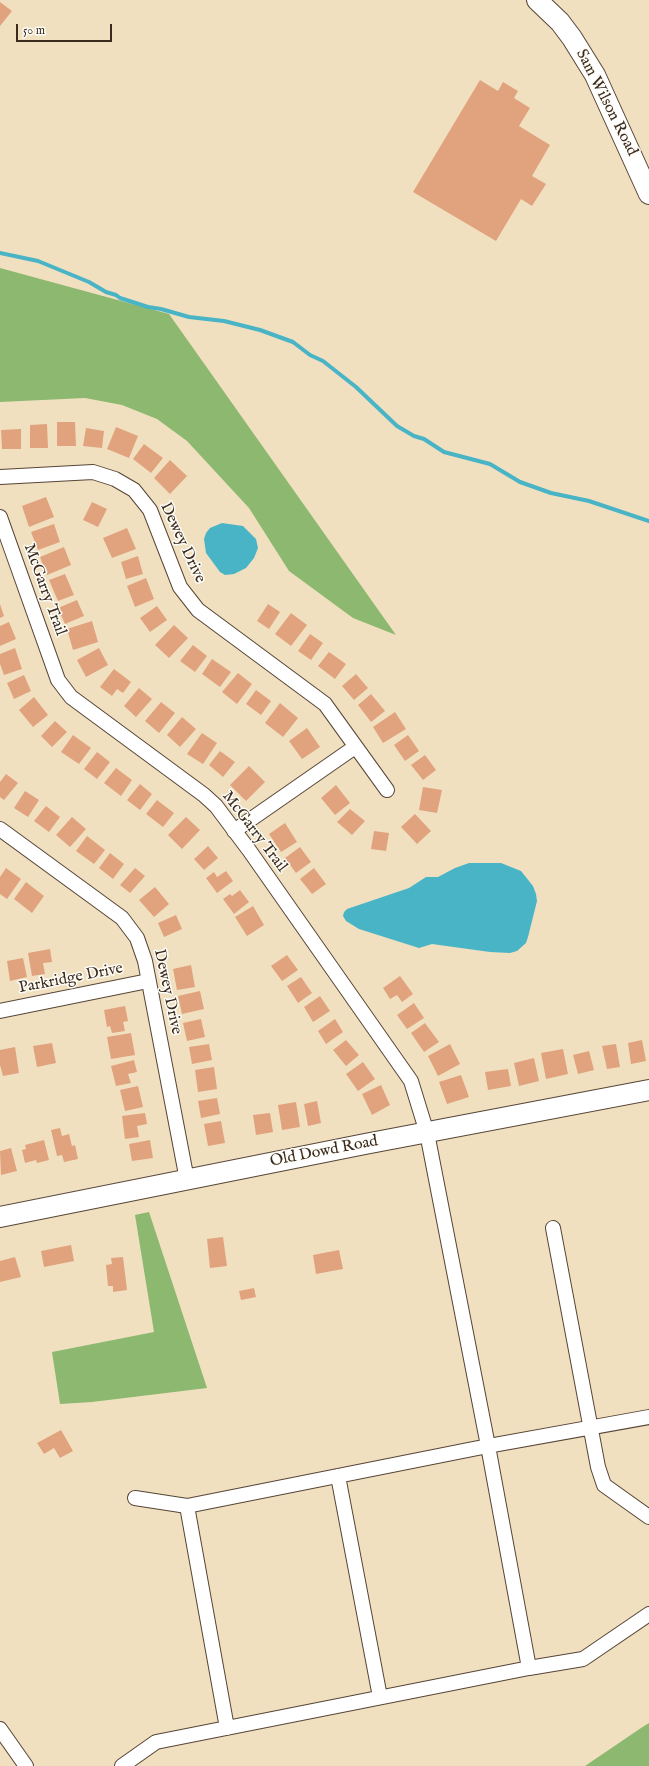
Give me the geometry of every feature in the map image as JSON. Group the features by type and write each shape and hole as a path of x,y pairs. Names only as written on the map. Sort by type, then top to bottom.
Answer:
{"street":[{"name":"Sam Wilson Road","path":"537,0 560,22 595,75 649,194"},
{"name":"Dewey Drive","path":"0,477 93,472 115,479 134,490 150,510 180,587 198,610 325,704 387,790"},
{"name":"McGarry Trail","path":"0,517 58,680 71,697 204,795 216,806 411,1081 427,1133 488,1446 529,1668"},
{"path":"234,832 355,747"},
{"name":"Dewey Drive","path":"0,829 122,918 137,938 145,961 187,1180"},
{"name":"Parkridge Drive","path":"0,1011 148,981"},
{"name":"Old Dowd Road","path":"0,1217 649,1090"},
{"path":"553,1228 598,1467 604,1485 649,1517"},
{"path":"135,1498 187,1506 488,1446 649,1417"},
{"path":"338,1476 380,1698"},
{"path":"187,1506 227,1728"},
{"path":"122,1766 156,1742 529,1668 583,1660 649,1614"},
{"path":"0,1729 26,1766"}],"green space":[{"path":"0,268 169,314 396,635 353,618 289,571 249,508 187,441 157,419 122,405 85,398 0,402"},
{"path":"149,1212 207,1388 92,1402 60,1404 52,1352 154,1332 135,1215"},
{"path":"649,1723 649,1766 585,1766 641,1728"}],"water":[{"path":"222,523 243,526 256,539 258,548 254,558 246,568 234,574 225,575 220,572 206,553 204,539 206,533 210,528"},
{"path":"469,863 501,863 521,871 533,886 537,901 526,943 517,951 510,953 490,952 432,944 419,948 359,929 346,921 343,916 347,909 409,888 426,877 438,877 455,868"}],"building":[{"path":"0,2 12,11 0,26"},
{"path":"480,80 498,91 503,82 518,91 514,98 530,108 519,126 550,145 532,176 546,184 532,206 521,199 496,241 413,192"},
{"path":"57,422 75,422 76,446 57,446"},
{"path":"47,424 48,448 30,448 30,425"},
{"path":"116,427 138,436 129,458 107,449"},
{"path":"86,428 104,431 102,448 83,446"},
{"path":"21,429 21,449 2,449 1,430"},
{"path":"144,444 163,458 151,473 133,459"},
{"path":"170,460 187,476 170,494 154,478"},
{"path":"46,497 54,517 29,527 22,506"},
{"path":"92,502 107,509 98,527 83,520"},
{"path":"54,524 60,542 38,550 31,532"},
{"path":"127,528 136,549 112,558 103,538"},
{"path":"64,547 71,565 47,575 40,557"},
{"path":"138,556 143,574 126,579 121,562"},
{"path":"65,574 74,595 58,601 49,580"},
{"path":"146,578 154,599 135,607 127,586"},
{"path":"77,600 84,616 65,624 58,608"},
{"path":"0,604 4,616 0,618"},
{"path":"268,604 280,612 269,629 257,621"},
{"path":"157,606 167,620 150,632 140,618"},
{"path":"291,613 307,625 291,646 275,634"},
{"path":"92,621 98,642 73,650 67,629"},
{"path":"9,622 16,639 0,646 0,626"},
{"path":"174,625 188,638 169,658 155,645"},
{"path":"310,634 323,643 311,660 298,651"},
{"path":"193,645 207,656 195,672 180,661"},
{"path":"15,648 22,669 4,675 0,664 0,654"},
{"path":"99,648 108,665 86,677 77,660"},
{"path":"329,652 346,664 335,679 318,666"},
{"path":"212,659 231,672 220,687 202,674"},
{"path":"114,669 131,682 123,693 117,689 112,696 100,687"},
{"path":"238,673 252,684 237,704 222,692"},
{"path":"356,674 368,688 354,700 342,686"},
{"path":"24,675 31,691 14,699 7,683"},
{"path":"139,688 152,699 136,717 124,706"},
{"path":"256,690 271,701 261,715 246,704"},
{"path":"371,694 385,711 371,722 358,705"},
{"path":"34,697 48,715 33,727 19,710"},
{"path":"161,702 175,713 159,733 145,721"},
{"path":"280,703 298,718 283,737 265,723"},
{"path":"395,712 406,729 383,743 373,727"},
{"path":"182,717 196,729 180,747 167,735"},
{"path":"55,721 67,732 52,747 41,736"},
{"path":"307,728 320,747 302,759 289,741"},
{"path":"202,733 217,743 203,764 187,754"},
{"path":"73,735 91,748 79,764 61,752"},
{"path":"408,735 419,751 405,761 394,745"},
{"path":"220,751 235,762 223,777 209,765"},
{"path":"97,752 110,762 97,779 84,769"},
{"path":"425,755 436,770 423,780 411,765"},
{"path":"249,766 265,782 246,801 230,785"},
{"path":"116,768 132,780 121,796 104,783"},
{"path":"6,774 18,783 4,800 0,797 0,782"},
{"path":"140,784 152,794 140,810 127,800"},
{"path":"336,785 350,803 335,815 321,798"},
{"path":"423,787 442,790 437,813 419,810"},
{"path":"25,791 39,800 28,817 14,808"},
{"path":"157,800 174,813 163,827 146,814"},
{"path":"46,806 60,817 49,832 34,821"},
{"path":"350,809 365,821 352,835 337,822"},
{"path":"415,814 431,831 417,844 401,827"},
{"path":"72,817 86,829 70,847 56,835"},
{"path":"186,817 200,830 182,849 168,835"},
{"path":"285,823 297,842 281,852 269,834"},
{"path":"374,831 389,833 386,851 371,849"},
{"path":"87,836 105,850 94,864 76,851"},
{"path":"208,846 218,858 204,870 194,859"},
{"path":"300,847 311,862 296,873 285,858"},
{"path":"110,853 124,864 113,879 99,868"},
{"path":"6,868 21,879 7,899 0,894 0,877"},
{"path":"135,868 145,876 130,893 120,885"},
{"path":"314,868 326,884 312,894 300,879"},
{"path":"226,871 233,881 217,893 206,878 214,872 217,877"},
{"path":"26,882 44,896 32,913 14,899"},
{"path":"155,887 169,904 154,917 139,900"},
{"path":"240,890 249,902 234,914 223,899 230,894 232,896"},
{"path":"253,906 264,925 247,936 235,917"},
{"path":"176,915 182,929 164,937 158,923"},
{"path":"50,949 52,962 43,963 45,974 32,976 28,953"},
{"path":"287,955 298,970 282,981 271,966"},
{"path":"23,958 27,977 10,981 7,961"},
{"path":"191,965 195,987 177,990 173,969"},
{"path":"400,976 413,994 402,1002 397,995 390,999 383,988"},
{"path":"301,977 312,993 298,1003 287,986"},
{"path":"200,991 204,1009 182,1014 178,996"},
{"path":"320,996 330,1011 313,1022 304,1007"},
{"path":"414,1003 424,1018 407,1029 397,1015"},
{"path":"125,1006 128,1021 123,1022 125,1031 112,1033 110,1026 107,1027 104,1010"},
{"path":"201,1019 205,1037 187,1041 183,1023"},
{"path":"335,1019 343,1032 326,1044 318,1031"},
{"path":"425,1023 439,1042 424,1052 411,1033"},
{"path":"131,1033 135,1055 111,1059 107,1037"},
{"path":"346,1040 359,1055 346,1066 333,1050"},
{"path":"642,1040 646,1061 631,1064 628,1043"},
{"path":"52,1043 56,1063 37,1067 33,1046"},
{"path":"209,1044 212,1060 192,1064 189,1047"},
{"path":"450,1044 460,1064 438,1076 428,1056"},
{"path":"616,1044 620,1067 607,1069 602,1046"},
{"path":"15,1047 19,1073 3,1076 0,1065 0,1050"},
{"path":"563,1049 568,1074 546,1079 541,1053"},
{"path":"589,1051 594,1070 578,1074 573,1055"},
{"path":"534,1058 539,1081 519,1086 514,1063"},
{"path":"134,1060 137,1072 128,1074 131,1083 116,1086 111,1066"},
{"path":"363,1062 375,1079 358,1091 346,1074"},
{"path":"214,1067 217,1089 198,1092 195,1070"},
{"path":"508,1069 511,1086 488,1090 485,1072"},
{"path":"461,1075 469,1097 447,1104 439,1082"},
{"path":"381,1085 390,1105 372,1115 362,1094"},
{"path":"138,1086 143,1107 125,1111 120,1090"},
{"path":"217,1098 220,1114 201,1118 198,1101"},
{"path":"317,1101 321,1123 308,1126 304,1104"},
{"path":"296,1102 300,1127 282,1130 278,1105"},
{"path":"145,1113 147,1124 137,1126 139,1137 125,1139 122,1116"},
{"path":"270,1113 273,1132 256,1135 253,1115"},
{"path":"221,1121 225,1143 208,1146 204,1124"},
{"path":"60,1128 62,1136 69,1134 72,1146 75,1145 78,1159 64,1162 62,1155 57,1156 51,1130"},
{"path":"44,1140 49,1160 37,1163 36,1160 25,1163 22,1150 26,1149 25,1145"},
{"path":"150,1140 153,1158 132,1161 129,1144"},
{"path":"11,1148 17,1171 1,1175 0,1151"},
{"path":"223,1237 227,1266 210,1268 207,1239"},
{"path":"71,1245 74,1261 44,1267 41,1251"},
{"path":"339,1250 343,1269 316,1274 313,1255"},
{"path":"15,1257 21,1277 0,1282 0,1261"},
{"path":"123,1257 127,1290 113,1292 113,1286 108,1286 106,1265 112,1264 111,1258"},
{"path":"254,1288 256,1297 241,1300 239,1291"},
{"path":"61,1430 73,1451 60,1458 54,1448 44,1454 37,1443"}],"waterway":[{"path":"0,253 38,261 89,282 120,298 148,307 189,317 224,321 260,330 293,342 310,355 323,361 356,387 397,426 414,436 424,439 444,452 490,464 520,482 551,493 589,501 649,521"}]}
